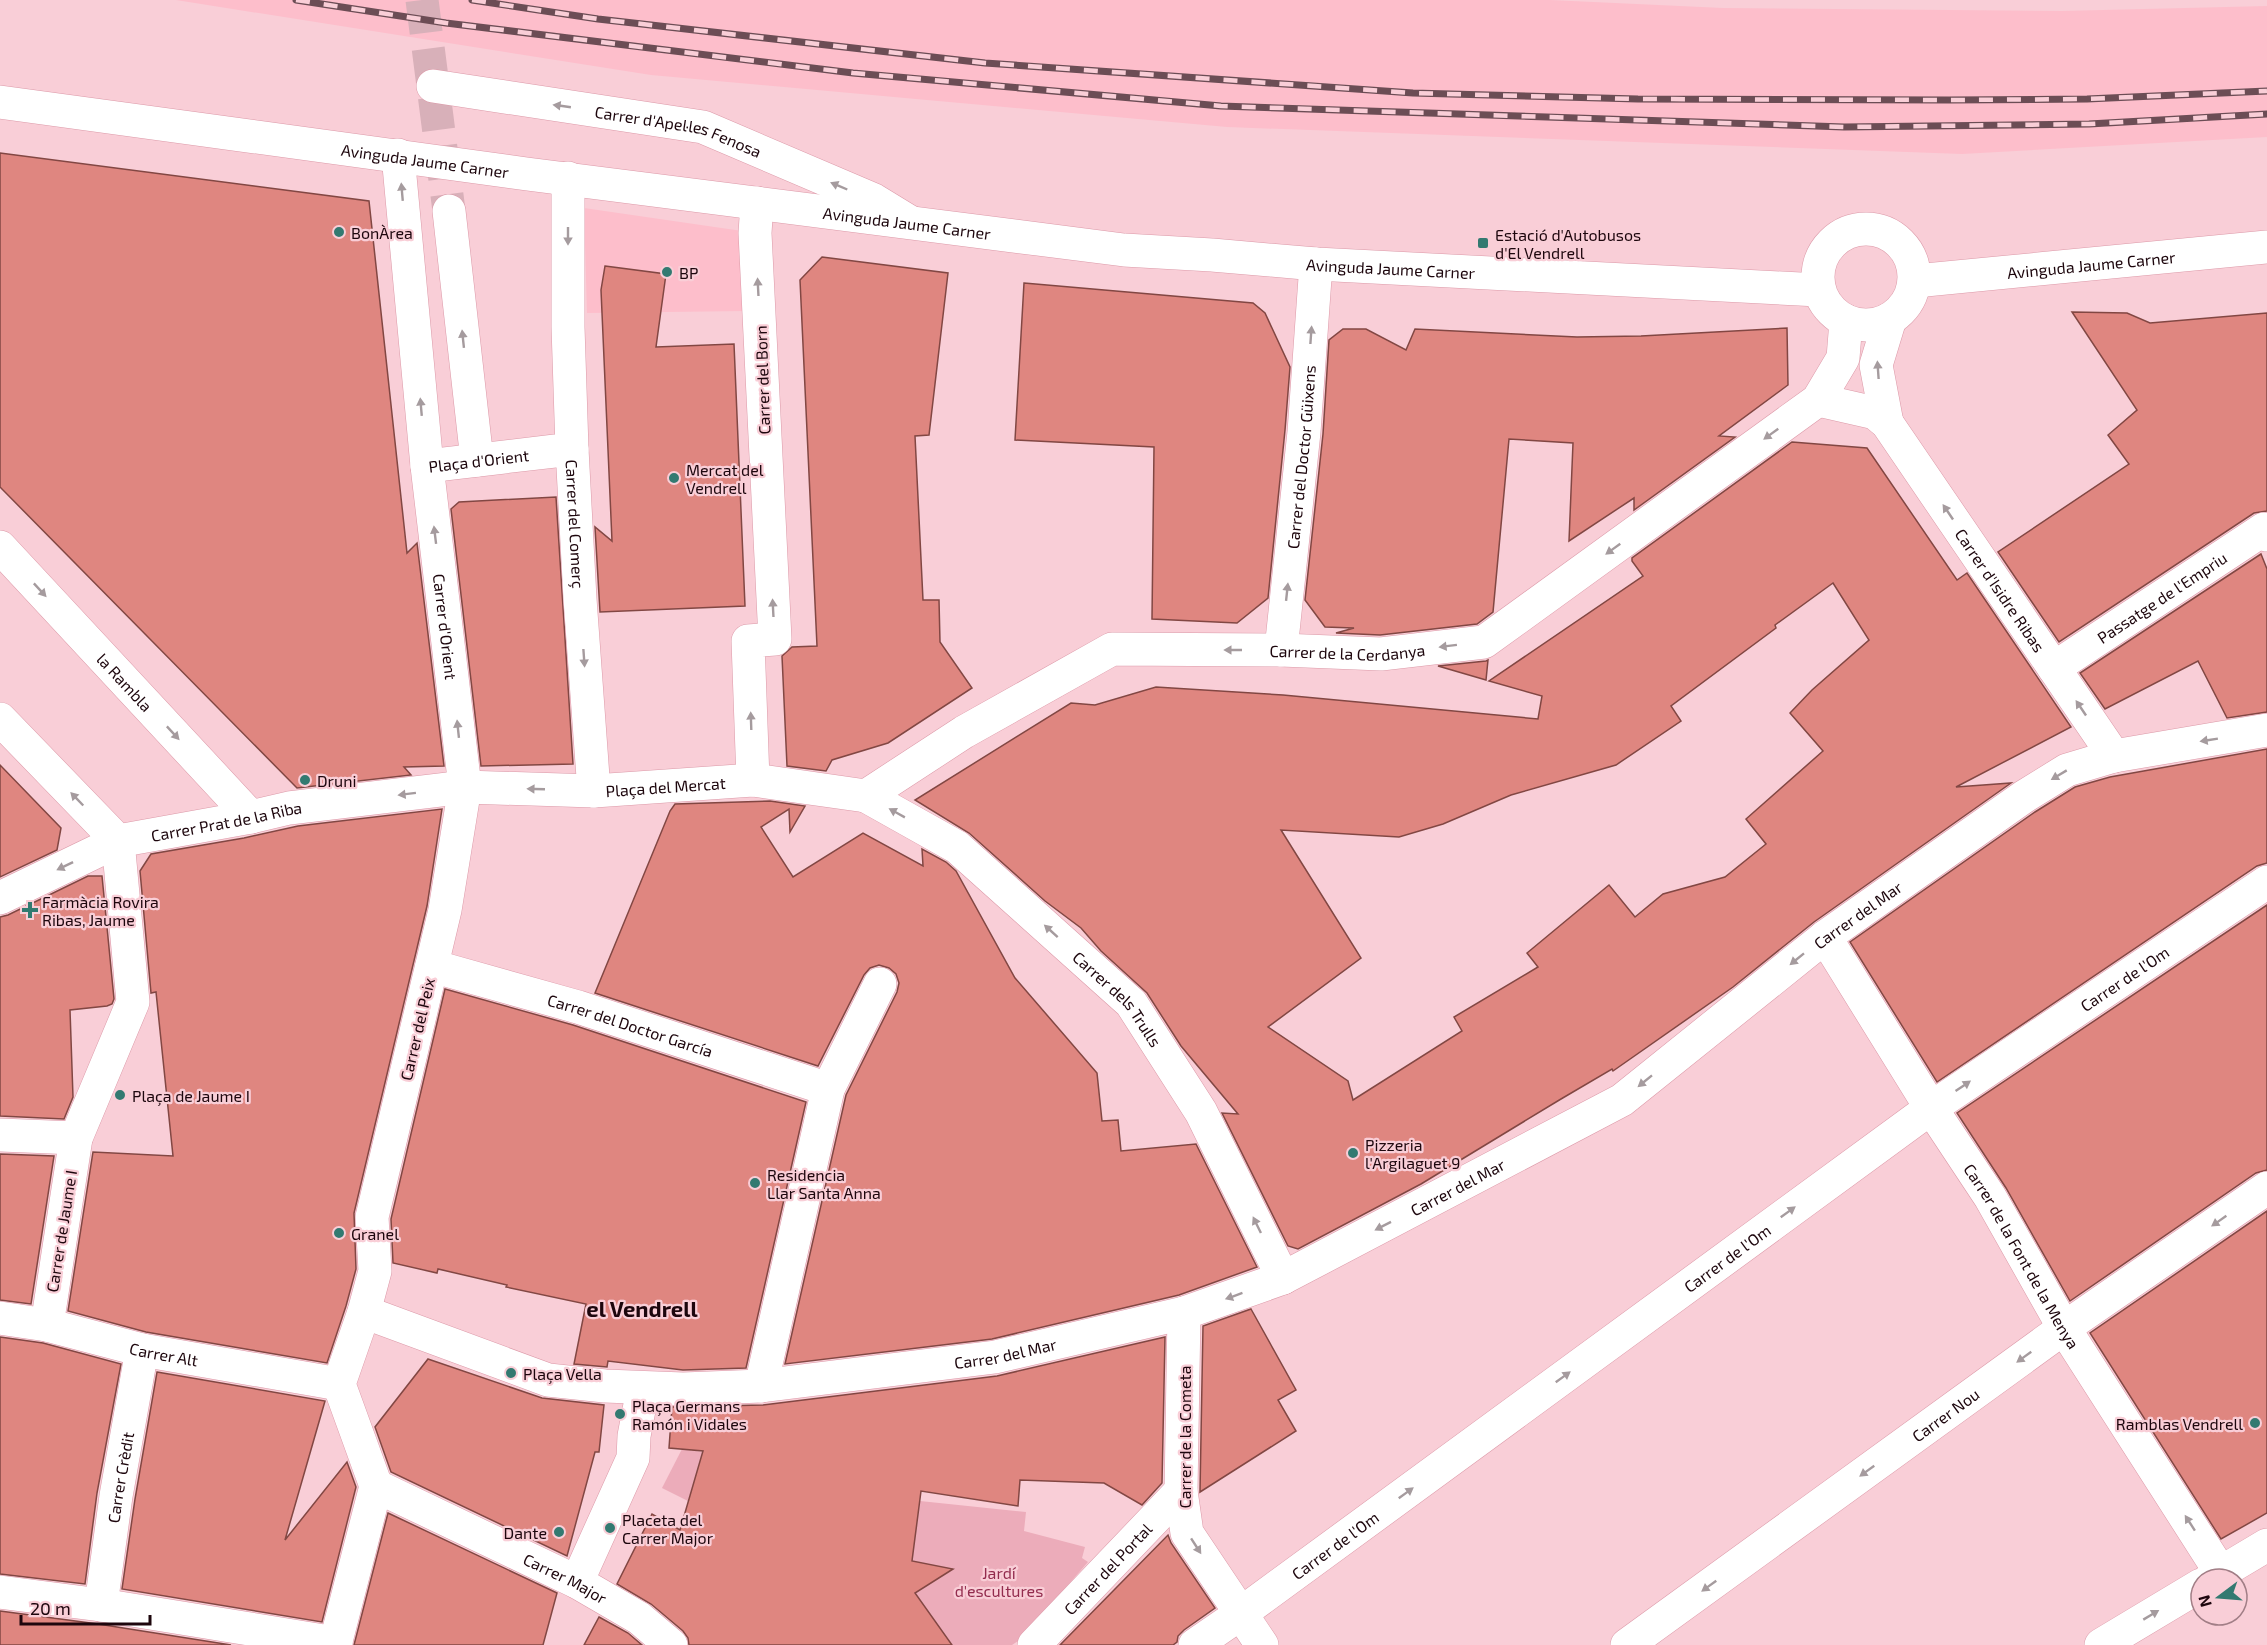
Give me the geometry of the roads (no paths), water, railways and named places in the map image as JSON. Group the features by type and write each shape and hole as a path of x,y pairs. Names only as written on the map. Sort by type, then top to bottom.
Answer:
{"street":[{"name":"Carrer d'Apel·les Fenosa","path":"433,86 703,127 874,200 910,222"},
{"name":"Avinguda Jaume Carner","path":"0,102 1124,250 1316,264 1819,290"},
{"name":"Plaça d'Orient","path":"398,155 427,466 572,449"},
{"path":"568,178 568,327 572,449"},
{"name":"Carrer del Born","path":"753,780 748,641 775,639 755,233 757,203"},
{"path":"449,212 477,460"},
{"path":"1861,228 1878,230 1900,242 1913,264 1915,281 1907,303 1890,319 1876,325 1853,324 1829,309 1819,290 1818,268 1828,247 1845,233 1861,228"},
{"name":"Avinguda Jaume Carner","path":"1915,281 2267,247"},
{"name":"Carrer del Doctor Güixens","path":"1281,650 1304,432 1316,264"},
{"name":"Carrer d'Isidre Ribas","path":"1887,423 1876,365 1890,319"},
{"name":"Carrer de la Cerdanya","path":"866,796 964,732 1112,649 1281,650 1381,654 1484,642 1818,400 1843,358 1846,321"},
{"name":"Carrer d'Isidre Ribas","path":"1818,400 1875,413 1887,423 2114,756"},
{"name":"Carrer del Comerç","path":"572,449 580,599"},
{"name":"Carrer d'Orient","path":"427,466 465,787"},
{"name":"Passatge de l'Empriu","path":"2054,668 2264,529 2267,536"},
{"name":"la Rambla","path":"0,547 251,817"},
{"name":"Plaça del Mercat","path":"580,599 594,791 753,780"},
{"path":"0,719 118,841 133,1002 76,1138 0,1136"},
{"name":"Carrer del Mar","path":"364,1312 548,1380 643,1389 761,1386 995,1357 1184,1313 1283,1278 1622,1100 1825,937 2042,785 2067,770 2114,756 2265,735"},
{"path":"753,780 866,796"},
{"name":"Carrer Prat de la Riba","path":"0,898 118,841 251,817 290,807 465,787 594,791"},
{"name":"Carrer del Peix","path":"364,1312 375,1271 372,1217 445,910 465,787"},
{"name":"Carrer dels Trulls","path":"866,796 957,847 1131,1003 1201,1112 1283,1278"},
{"name":"Carrer de l'Om","path":"1195,1645 1931,1108 2267,882"},
{"name":"Carrer de la Font de la Menya","path":"1825,937 1931,1108 1990,1197 2204,1567"},
{"name":"Carrer del Doctor García","path":"432,966 609,1017 828,1089"},
{"path":"761,1386 828,1089 880,984"},
{"name":"Carrer de Jaume I","path":"47,1324 76,1138"},
{"name":"Carrer Nou","path":"1626,1645 2064,1328 2267,1188"},
{"path":"0,1592 101,1605 336,1644 372,1474 334,1383 364,1312"},
{"name":"Carrer de la Cometa","path":"1184,1313 1181,1491 1187,1533 1262,1645"},
{"name":"Carrer Alt","path":"0,1318 47,1324 142,1350 334,1383"},
{"name":"Carrer Crèdit","path":"101,1605 116,1496 142,1350"},
{"path":"577,1582 634,1447 643,1389"},
{"name":"Carrer Major","path":"372,1474 577,1582 639,1618 671,1645"},
{"name":"Carrer del Portal","path":"1034,1645 1181,1491"},
{"path":"2231,1567 2267,1545"},
{"path":"2101,1645 2189,1592"}],"tunnel":[{"path":"422,0 449,211"}],"railway":[{"path":"296,0 446,23 853,73 1221,106 1844,127 2089,124 2267,114"},
{"path":"472,0 598,19 985,63 1413,93 1638,99 1949,100 2087,99 2267,91"}],"place":[{"name":"BonÀrea","path":"339,232"},
{"name":"Estació d'Autobusos d'El Vendrell","path":"1483,243"},
{"name":"BP","path":"667,272"},
{"name":"Mercat del Vendrell","path":"674,478"},
{"name":"Druni","path":"305,780"},
{"name":"Farmàcia Rovira Ribas, Jaume","path":"30,910"},
{"name":"Plaça de Jaume I","path":"120,1095"},
{"name":"Pizzeria l'Argilaguet 9","path":"1353,1153"},
{"name":"Residencia Llar Santa Anna","path":"755,1183"},
{"name":"Granel","path":"339,1233"},
{"name":"Plaça Vella","path":"511,1373"},
{"name":"Plaça Germans Ramón i Vidales","path":"620,1414"},
{"name":"Ramblas Vendrell","path":"2255,1423"},
{"name":"Placeta del Carrer Major","path":"610,1528"},
{"name":"Dante","path":"559,1532"}],"district":[{"name":"el Vendrell","path":"642,1308"}],"park label":[{"name":"Jardí d'escultures","path":"999,1581"}]}
